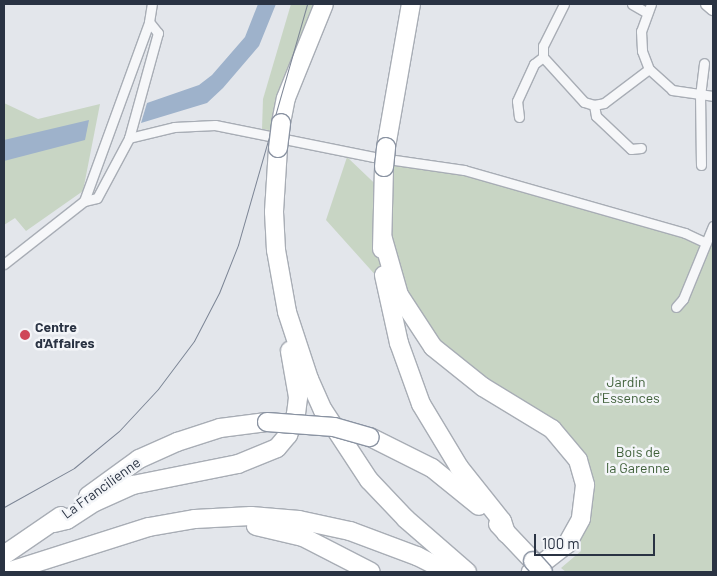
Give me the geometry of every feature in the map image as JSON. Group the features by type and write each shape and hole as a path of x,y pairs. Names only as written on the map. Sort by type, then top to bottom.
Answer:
{"highway":[{"path":"324,4 286,98 281,123 274,212 287,312 309,379 348,451 406,519 468,572"},
{"path":"411,4 384,167 383,239 385,285 408,372 435,430 459,467 502,521 506,533"},
{"path":"383,239 400,295 433,347 484,387 552,429 578,460 586,485 582,519 567,544 536,569"},
{"path":"54,524 67,520 95,502 132,485 238,464 277,448 288,435 296,414 298,397 284,326 287,312"},
{"name":"La Francilienne","path":"4,555 54,524 118,473 159,450 220,428 267,422 334,427 370,437 414,457 448,479 506,533 536,569"},
{"path":"7,572 126,533 194,518 251,516 325,525 375,539 449,572"},
{"path":"194,518 208,524 250,525 287,532 315,542 371,572"}],"street":[{"path":"84,201 149,22 152,4"},
{"path":"564,4 543,46 543,57 584,102 594,105 609,100 649,69"},
{"path":"632,4 649,8 641,41 649,69 672,90 700,96 713,96"},
{"path":"707,4 713,8"},
{"path":"4,264 84,201 97,198 129,138 158,33 149,22"},
{"path":"520,117 517,101 534,64 543,57"},
{"path":"701,165 700,96 704,63"},
{"path":"594,105 596,116 631,149 640,148"},
{"path":"129,138 174,127 215,125 374,157 464,170 685,233 706,243"},
{"path":"676,307 683,299 712,230"}],"green space":[{"path":"291,4 321,4 275,131 262,129 263,99"},
{"path":"4,103 38,119 100,104 83,191 26,231 15,218 4,225"},
{"path":"347,157 390,198 392,160 464,170 713,238 713,572 566,572 561,568 581,551 581,538 591,513 589,472 433,344 422,327 326,220"}],"water":[{"path":"258,4 276,4 259,46 223,88 207,103 141,123 147,103 199,85 212,75 245,37"},
{"path":"89,120 85,140 4,161 4,140"}],"tram line":[{"path":"4,507 74,468 119,431 158,389 194,341 219,293 238,245 307,4"}],"place":[{"name":"Centre d'Affaires","path":"25,335"}],"park label":[{"name":"Jardin d'Essences","path":"626,390"},
{"name":"Bois de la Garenne","path":"638,460"}]}
